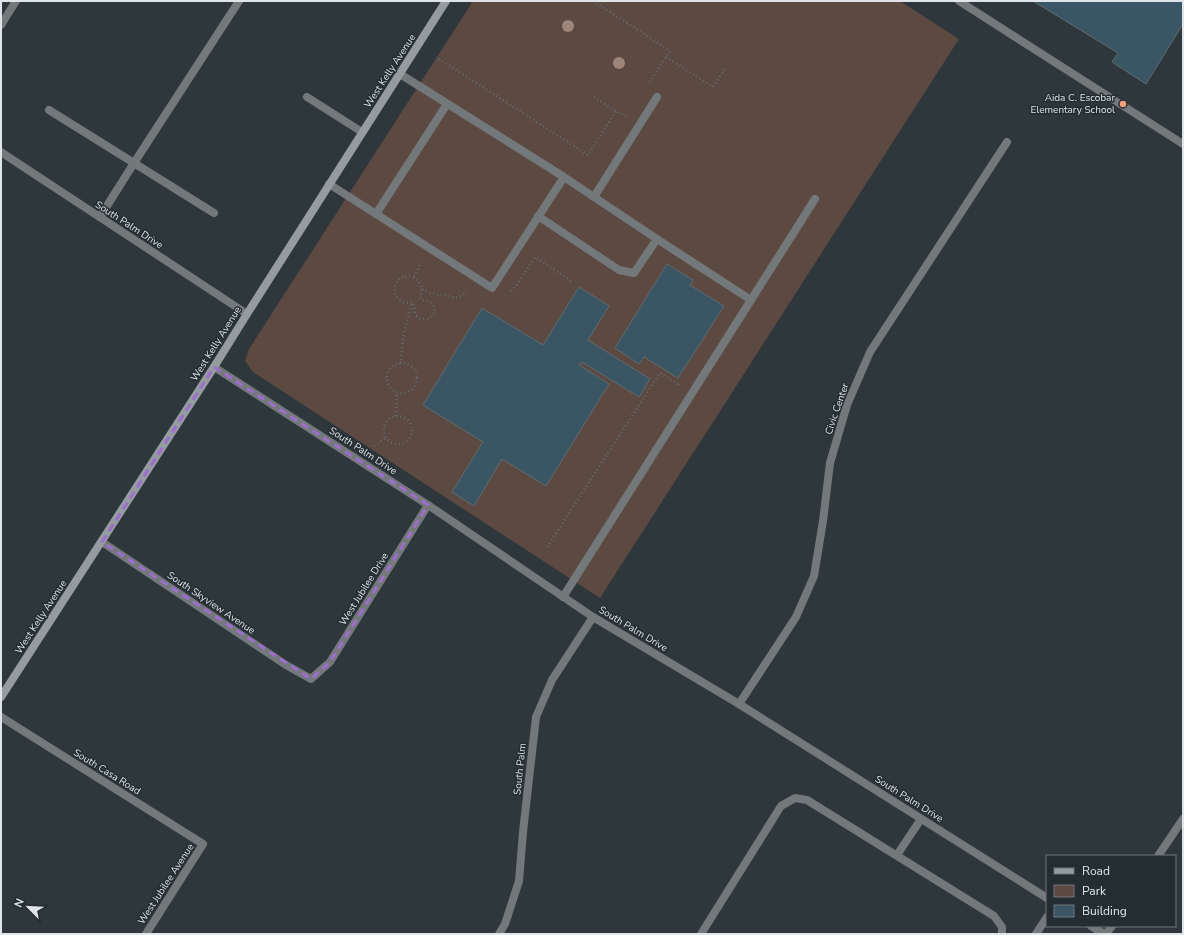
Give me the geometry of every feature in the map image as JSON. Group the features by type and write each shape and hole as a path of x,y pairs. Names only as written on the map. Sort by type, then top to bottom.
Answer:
{"street":[{"path":"1,24 16,1"},
{"path":"100,217 239,1"},
{"name":"West Kelly Avenue","path":"1,697 214,367 446,1"},
{"path":"959,1 1183,144"},
{"path":"400,74 564,177 751,300"},
{"path":"307,97 362,132"},
{"path":"594,197 657,98"},
{"path":"376,214 447,104"},
{"path":"49,110 214,213"},
{"name":"Civic Center","path":"738,704 796,617 814,576 823,521 830,463 847,405 870,352 1007,142"},
{"name":"South Palm Drive","path":"1,152 247,314"},
{"path":"329,184 492,288 564,177"},
{"path":"562,597 815,199"},
{"path":"538,216 619,270 634,272 657,239"},
{"name":"South Palm Drive","path":"214,367 428,505 593,617 738,704 1046,897"},
{"name":"West Jubilee Drive","path":"311,679 330,662 428,505"},
{"name":"South Skyview Avenue","path":"102,542 286,665 311,679"},
{"name":"South Palm","path":"499,934 505,924 519,881 536,717 552,680 593,617"},
{"name":"South Casa Road","path":"1,717 203,844"},
{"path":"701,934 781,806 795,798 807,800 994,916 1002,927 1002,934"},
{"path":"897,855 922,819"},
{"path":"1159,855 1183,819"},
{"name":"West Jubilee Avenue","path":"146,934 203,844"},
{"path":"1036,934 1046,919"},
{"path":"1093,927 1105,934"}],"path":[{"path":"593,1 670,51 649,84"},
{"path":"666,57 713,87 726,68"},
{"path":"439,59 588,155 616,111"},
{"path":"594,97 627,117"},
{"path":"414,277 421,262"},
{"path":"410,276 414,277 418,280 422,289 420,296 422,300 429,301 434,305 433,315 425,320 419,318 415,313 415,306 413,302 404,303 400,301 397,298 394,289 395,284 401,278 410,276"},
{"path":"422,289 439,296 445,295 455,298 467,292"},
{"path":"400,364 404,332 412,303"},
{"path":"400,364 404,364 412,368 416,376 414,386 407,392 397,392 392,390 389,386 387,376 391,368 400,364"},
{"path":"547,547 660,373 678,384 682,377"},
{"path":"396,416 397,392"},
{"path":"396,416 405,418 411,425 411,434 406,441 393,444 386,438 384,433 385,424 392,418 396,416"},
{"path":"374,446 386,438"},
{"path":"406,441 409,446"}],"highlighted area":[{"path":"214,367 428,505 330,662 311,679 102,542"}],"green space":[{"path":"473,1 900,1 959,39 600,598 253,372 245,361 249,349"}],"building":[{"path":"1033,1 1183,1 1183,24 1146,84 1112,62 1118,53"},
{"path":"667,264 693,280 690,285 724,306 678,378 644,357 639,364 615,348"},
{"path":"579,287 609,306 588,340 650,379 639,397 582,362 579,365 609,384 546,486 502,459 474,506 452,492 483,442 423,405 482,308 543,345"}],"place":[{"name":"Aida C. Escobar Elementary School","path":"1123,104"}]}
